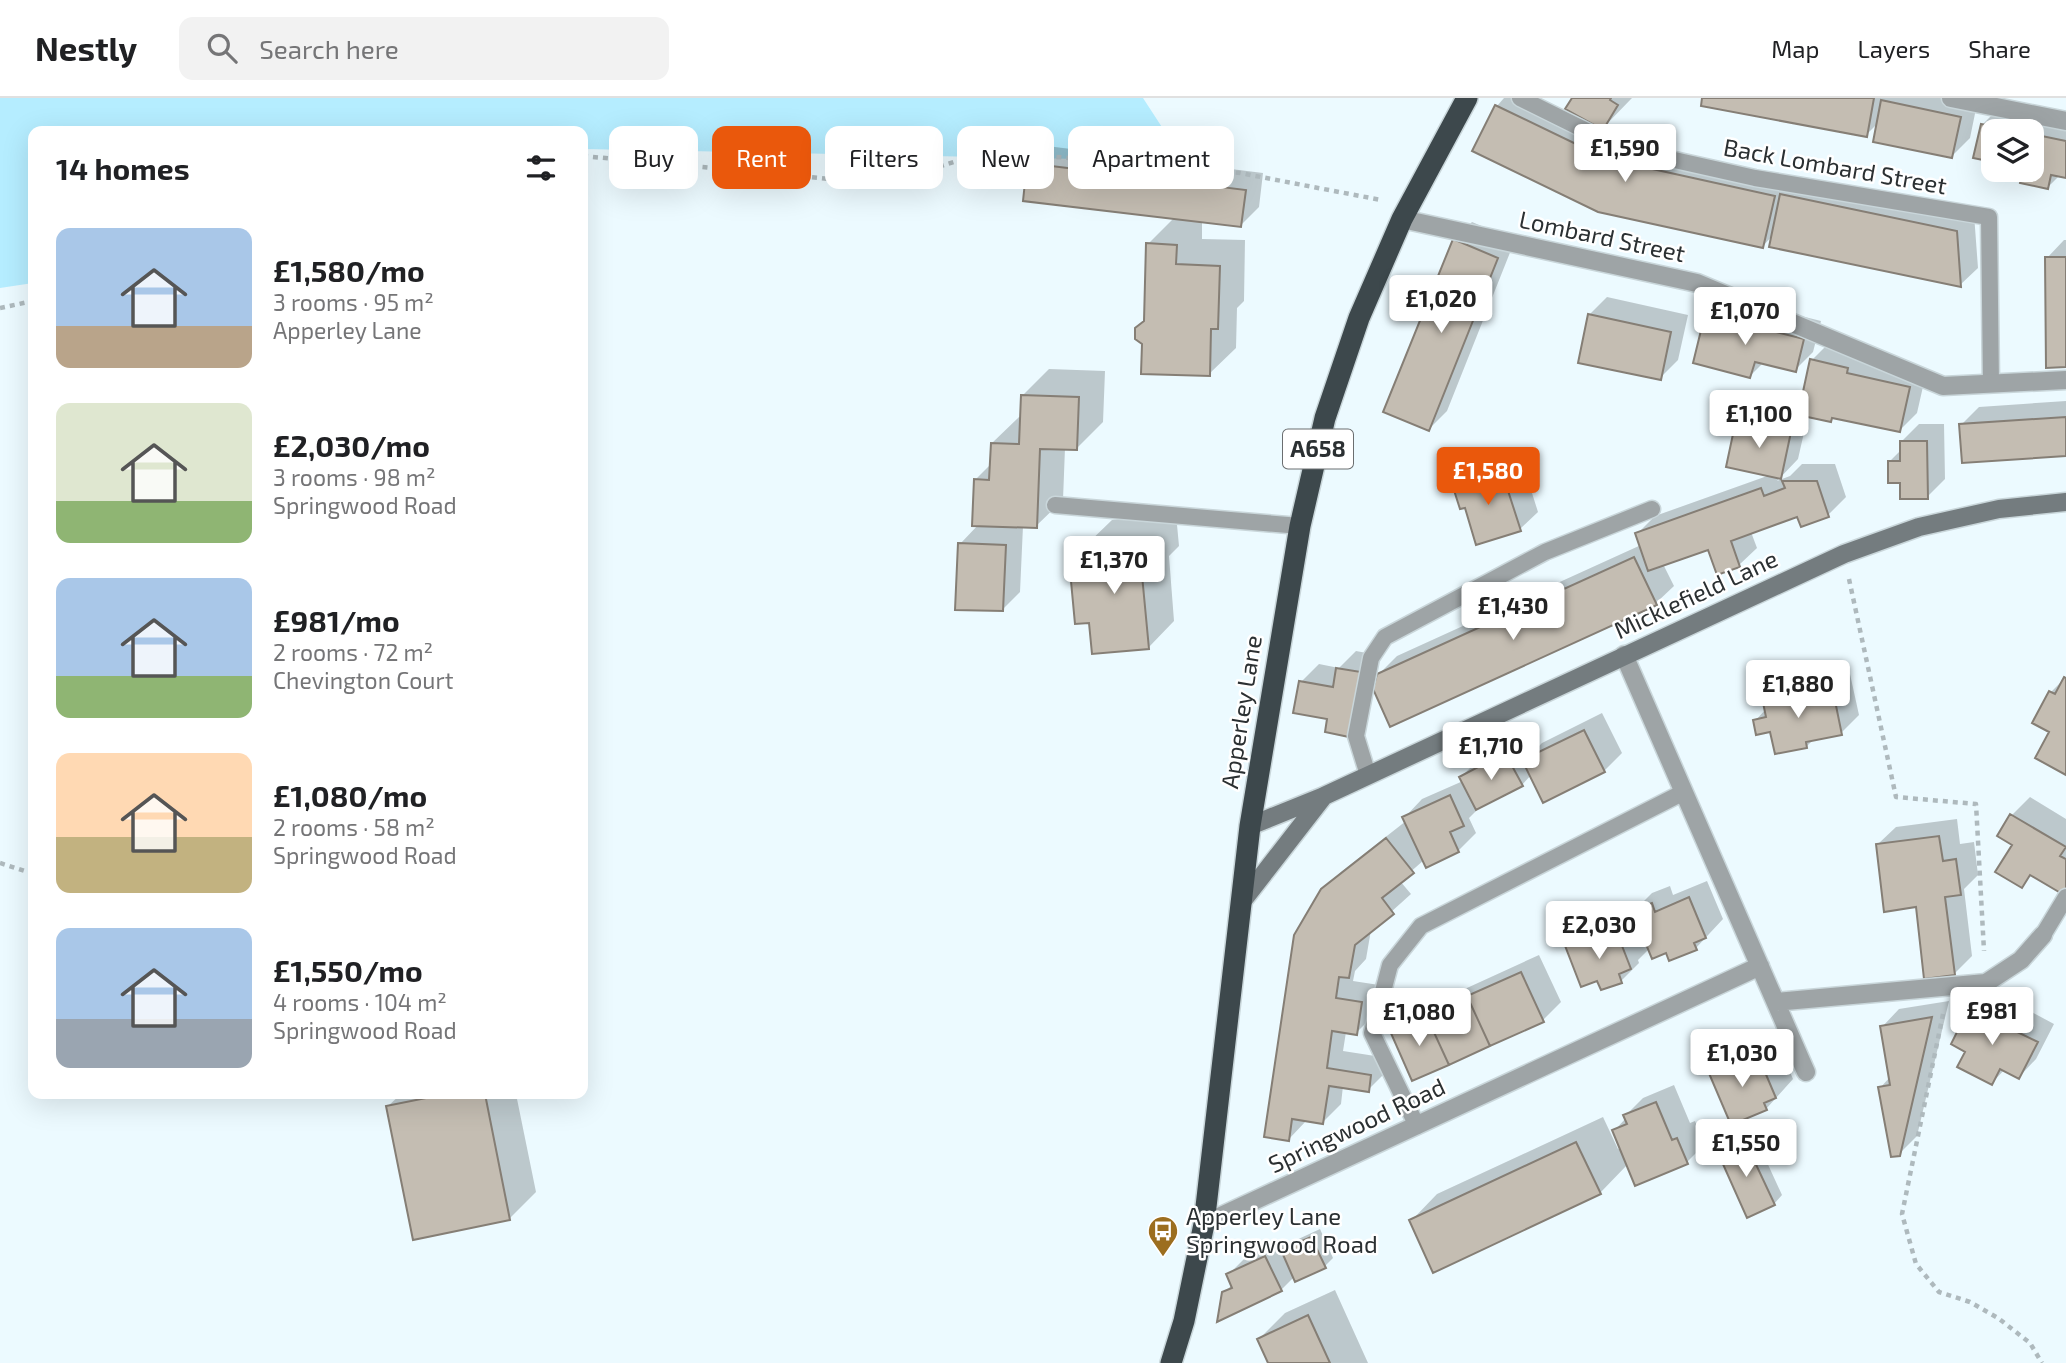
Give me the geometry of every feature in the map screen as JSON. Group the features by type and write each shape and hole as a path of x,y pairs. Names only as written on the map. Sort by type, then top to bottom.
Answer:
{"highway":[{"name":"Apperley Lane","path":"1171,1363 1184,1321 1204,1224 1250,826 1300,526 1325,418 1359,318 1406,212 1467,98"}],"main road":[{"name":"Micklefield Lane","path":"1250,826 1324,796 1844,554 1919,527 1999,509 2066,502"},
{"name":"Micklefield Lane","path":"1241,903 1324,796"}],"street":[{"path":"1951,98 2066,121"},
{"name":"Lombard Street","path":"1406,212 1697,283 1943,386 2066,380"},
{"path":"1624,655 1806,1072"},
{"path":"1776,1002 1986,983 2021,960 2043,935"},
{"name":"Springwood Road","path":"1204,1224 1760,966"}],"lane":[{"name":"Back Lombard Street","path":"1520,98 1620,148 1755,178 1989,217 1991,384"},
{"path":"1055,505 1300,526"},
{"path":"1368,775 1356,736 1371,658 1385,637 1545,552 1652,509"},
{"path":"1417,1126 1372,1033 1390,965 1405,945 1421,926 1684,792"},
{"path":"2043,935 2066,897"}],"path":[{"path":"588,156 884,184 989,151 1240,173 1406,212"},
{"path":"0,308 28,302"},
{"path":"1844,554 1896,797 1976,804 1986,983"},
{"path":"0,863 28,872"},
{"path":"1949,986 1902,1214 1916,1264 1939,1292 1970,1302 1998,1318 2030,1343 2042,1363"}],"shaded area":[{"path":"0,98 1143,98 1161,126 1068,126 1068,159 1054,158 1054,126 957,126 957,156 943,156 943,126 825,126 825,154 811,154 811,126 712,126 712,152 698,151 698,126 609,126 609,150 588,149 588,126 28,126 28,284 0,288"}],"building":[{"path":"1572,98 1611,98 1610,100 1618,105 1603,130 1565,109"},
{"path":"1702,98 1874,98 1867,137 1701,106"},
{"path":"1881,100 1961,117 1952,158 1873,142"},
{"path":"1495,105 1607,159 1775,196 1763,248 1598,212 1472,151"},
{"path":"1981,124 1981,160 1973,158"},
{"path":"2044,136 2066,141 2066,178 2051,175 2048,189 2020,183 2044,182"},
{"path":"1054,166 1068,168 1068,189 1246,190 1241,227 1023,201 1024,189 1054,189"},
{"path":"1780,194 1957,231 1961,287 1769,247"},
{"path":"1453,239 1498,258 1429,431 1383,412"},
{"path":"1146,243 1177,245 1176,264 1220,266 1218,329 1211,329 1210,376 1141,374 1142,344 1135,339 1135,328 1144,321"},
{"path":"2045,257 2066,257 2066,367 2046,368"},
{"path":"1588,314 1671,332 1661,380 1578,363"},
{"path":"1705,314 1804,339 1796,372 1755,362 1750,378 1693,363"},
{"path":"1810,359 1848,368 1847,373 1910,387 1900,432 1832,418 1831,422 1798,415"},
{"path":"1021,395 1079,397 1077,450 1040,449 1037,528 972,526 974,479 989,480 991,443 1019,444"},
{"path":"2066,417 2066,456 1962,463 1959,424"},
{"path":"1736,420 1791,432 1781,479 1726,467"},
{"path":"1900,441 1927,441 1928,499 1900,499 1900,483 1888,483 1888,461 1900,461"},
{"path":"1501,469 1521,531 1476,545 1465,508 1460,509 1452,484"},
{"path":"1782,481 1817,481 1829,517 1801,527 1797,517 1731,541 1740,567 1717,575 1708,550 1648,571 1635,533 1761,488 1764,496 1785,488"},
{"path":"1150,539 1153,574 1142,575 1149,649 1092,654 1089,623 1075,624 1071,581 1087,579 1084,545"},
{"path":"958,543 1006,545 1003,611 955,610"},
{"path":"1634,557 1657,605 1390,727 1373,689 1377,674"},
{"path":"1336,668 1361,672 1349,737 1325,732 1327,719 1293,713 1299,681 1333,687"},
{"path":"2064,677 2066,775 2035,758 2049,732 2032,723 2049,691 2055,694"},
{"path":"1785,688 1787,700 1833,691 1842,735 1806,742 1807,748 1775,754 1770,732 1756,735 1753,720 1766,717 1761,693"},
{"path":"1584,730 1605,772 1543,803 1522,760"},
{"path":"1505,753 1523,786 1476,810 1459,777"},
{"path":"1450,795 1464,826 1450,832 1459,852 1426,868 1402,817"},
{"path":"2010,814 2066,847 2060,856 2066,859 2064,895 2030,875 2022,888 1995,872 2012,845 1997,836"},
{"path":"1939,836 1943,861 1956,859 1961,895 1945,897 1955,975 1924,979 1916,907 1884,912 1876,844"},
{"path":"1386,838 1414,873 1382,898 1394,914 1355,945 1349,978 1339,977 1336,998 1362,1002 1357,1035 1332,1031 1327,1068 1371,1075 1369,1092 1329,1086 1323,1124 1292,1119 1289,1141 1264,1137 1294,935 1321,889"},
{"path":"1689,897 1706,938 1694,943 1697,950 1669,961 1666,953 1652,959 1632,910 1652,903 1655,912"},
{"path":"1617,933 1631,969 1619,974 1622,983 1601,990 1597,981 1581,987 1564,943 1580,937 1583,945"},
{"path":"1521,972 1544,1022 1490,1046 1467,996"},
{"path":"1467,996 1490,1046 1449,1065 1426,1015"},
{"path":"1985,1007 2013,1021 2009,1028 2038,1042 2019,1079 2000,1069 1992,1085 1957,1067 1965,1052 1951,1044 1966,1014 1978,1020"},
{"path":"1426,1015 1449,1065 1412,1081 1390,1031"},
{"path":"1932,1017 1900,1156 1891,1157 1878,1087 1890,1085 1880,1026"},
{"path":"1759,1058 1776,1098 1764,1103 1767,1110 1731,1125 1708,1071 1731,1061 1734,1068"},
{"path":"421,1099 486,1099 510,1220 413,1240 386,1106"},
{"path":"1656,1102 1672,1140 1677,1138 1688,1164 1635,1186 1612,1130 1627,1124 1623,1115"},
{"path":"1745,1141 1775,1205 1747,1218 1718,1153"},
{"path":"1576,1142 1601,1194 1433,1273 1409,1220"},
{"path":"1311,1237 1326,1268 1295,1282 1281,1250"},
{"path":"1265,1256 1282,1291 1217,1322 1222,1292 1232,1288 1226,1274"},
{"path":"1308,1315 1330,1363 1268,1363 1257,1339"}],"place":[{"name":"Apperley Lane Springwood Road","path":"1163,1258"}]}
